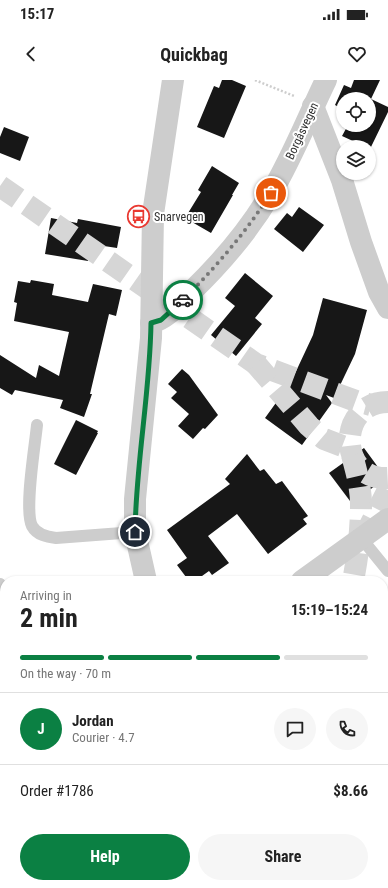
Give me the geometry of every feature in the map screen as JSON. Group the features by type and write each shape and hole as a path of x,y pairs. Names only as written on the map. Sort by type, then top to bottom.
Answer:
{"street":[{"path":"145,576 135,532 135,499 149,366 153,214 173,80"},
{"name":"Borgåsvegen","path":"151,323 161,320 171,312 208,276 247,229 271,193 326,80"},
{"path":"313,106 342,180 361,242 379,292 388,308"},
{"path":"309,576 388,519"}],"lane":[{"path":"37,425 29,498 29,515 32,527 45,537 56,538 135,532"},
{"path":"362,539 388,571"}],"path":[{"path":"255,80 306,101 313,106"}],"building":[{"path":"222,80 232,80 246,86 224,138 197,127 214,86 219,88"},
{"path":"354,80 380,80 374,92 341,92 344,85 351,88"},
{"path":"376,101 388,107 388,112 374,140 351,140 342,136 344,132 376,132"},
{"path":"4,127 29,137 20,161 0,153 0,137"},
{"path":"212,166 239,183 211,233 185,218 201,192 198,190"},
{"path":"299,207 324,225 303,252 274,229 287,213 292,217"},
{"path":"51,218 77,223 78,219 121,227 117,248 91,244 88,261 45,254"},
{"path":"245,273 273,296 255,318 262,324 236,356 211,335 235,306 225,298"},
{"path":"31,280 54,284 52,295 88,302 93,284 122,290 116,316 109,314 90,394 92,394 84,417 60,408 63,400 15,390 12,395 0,388 0,355 36,378 39,365 59,376 69,332 14,321 17,303 14,302 18,281 30,283"},
{"path":"323,298 367,310 355,354 334,398 326,395 332,403 302,445 265,418 291,382 313,335"},
{"path":"182,369 189,375 218,415 193,439 178,426 189,414 171,398 177,392 168,384"},
{"path":"76,420 98,431 98,433 76,475 54,464"},
{"path":"364,448 386,478 357,499 356,497 350,501 329,473"},
{"path":"247,454 260,471 264,469 276,484 282,481 308,516 303,519 307,524 268,554 237,514 208,536 229,563 212,575 209,571 202,576 185,576 177,565 187,558 167,530 230,484 225,479"}],"tunnel":[{"path":"0,186 256,364 356,401 371,405"},
{"path":"256,364 309,426 324,439 350,449"},
{"path":"388,402 371,405 359,414 352,427 350,441 352,455 360,467 372,476 388,478"},
{"path":"352,455 357,473 361,498 359,542 354,576"},
{"path":"363,539 388,490"}],"way so far":[{"path":"183,300 208,276 247,229 271,193"}],"place":[{"name":"Snarvegen","path":"139,217"}],"route":[{"path":"135,532 135,499 149,366 151,323 161,320 183,300"}]}
